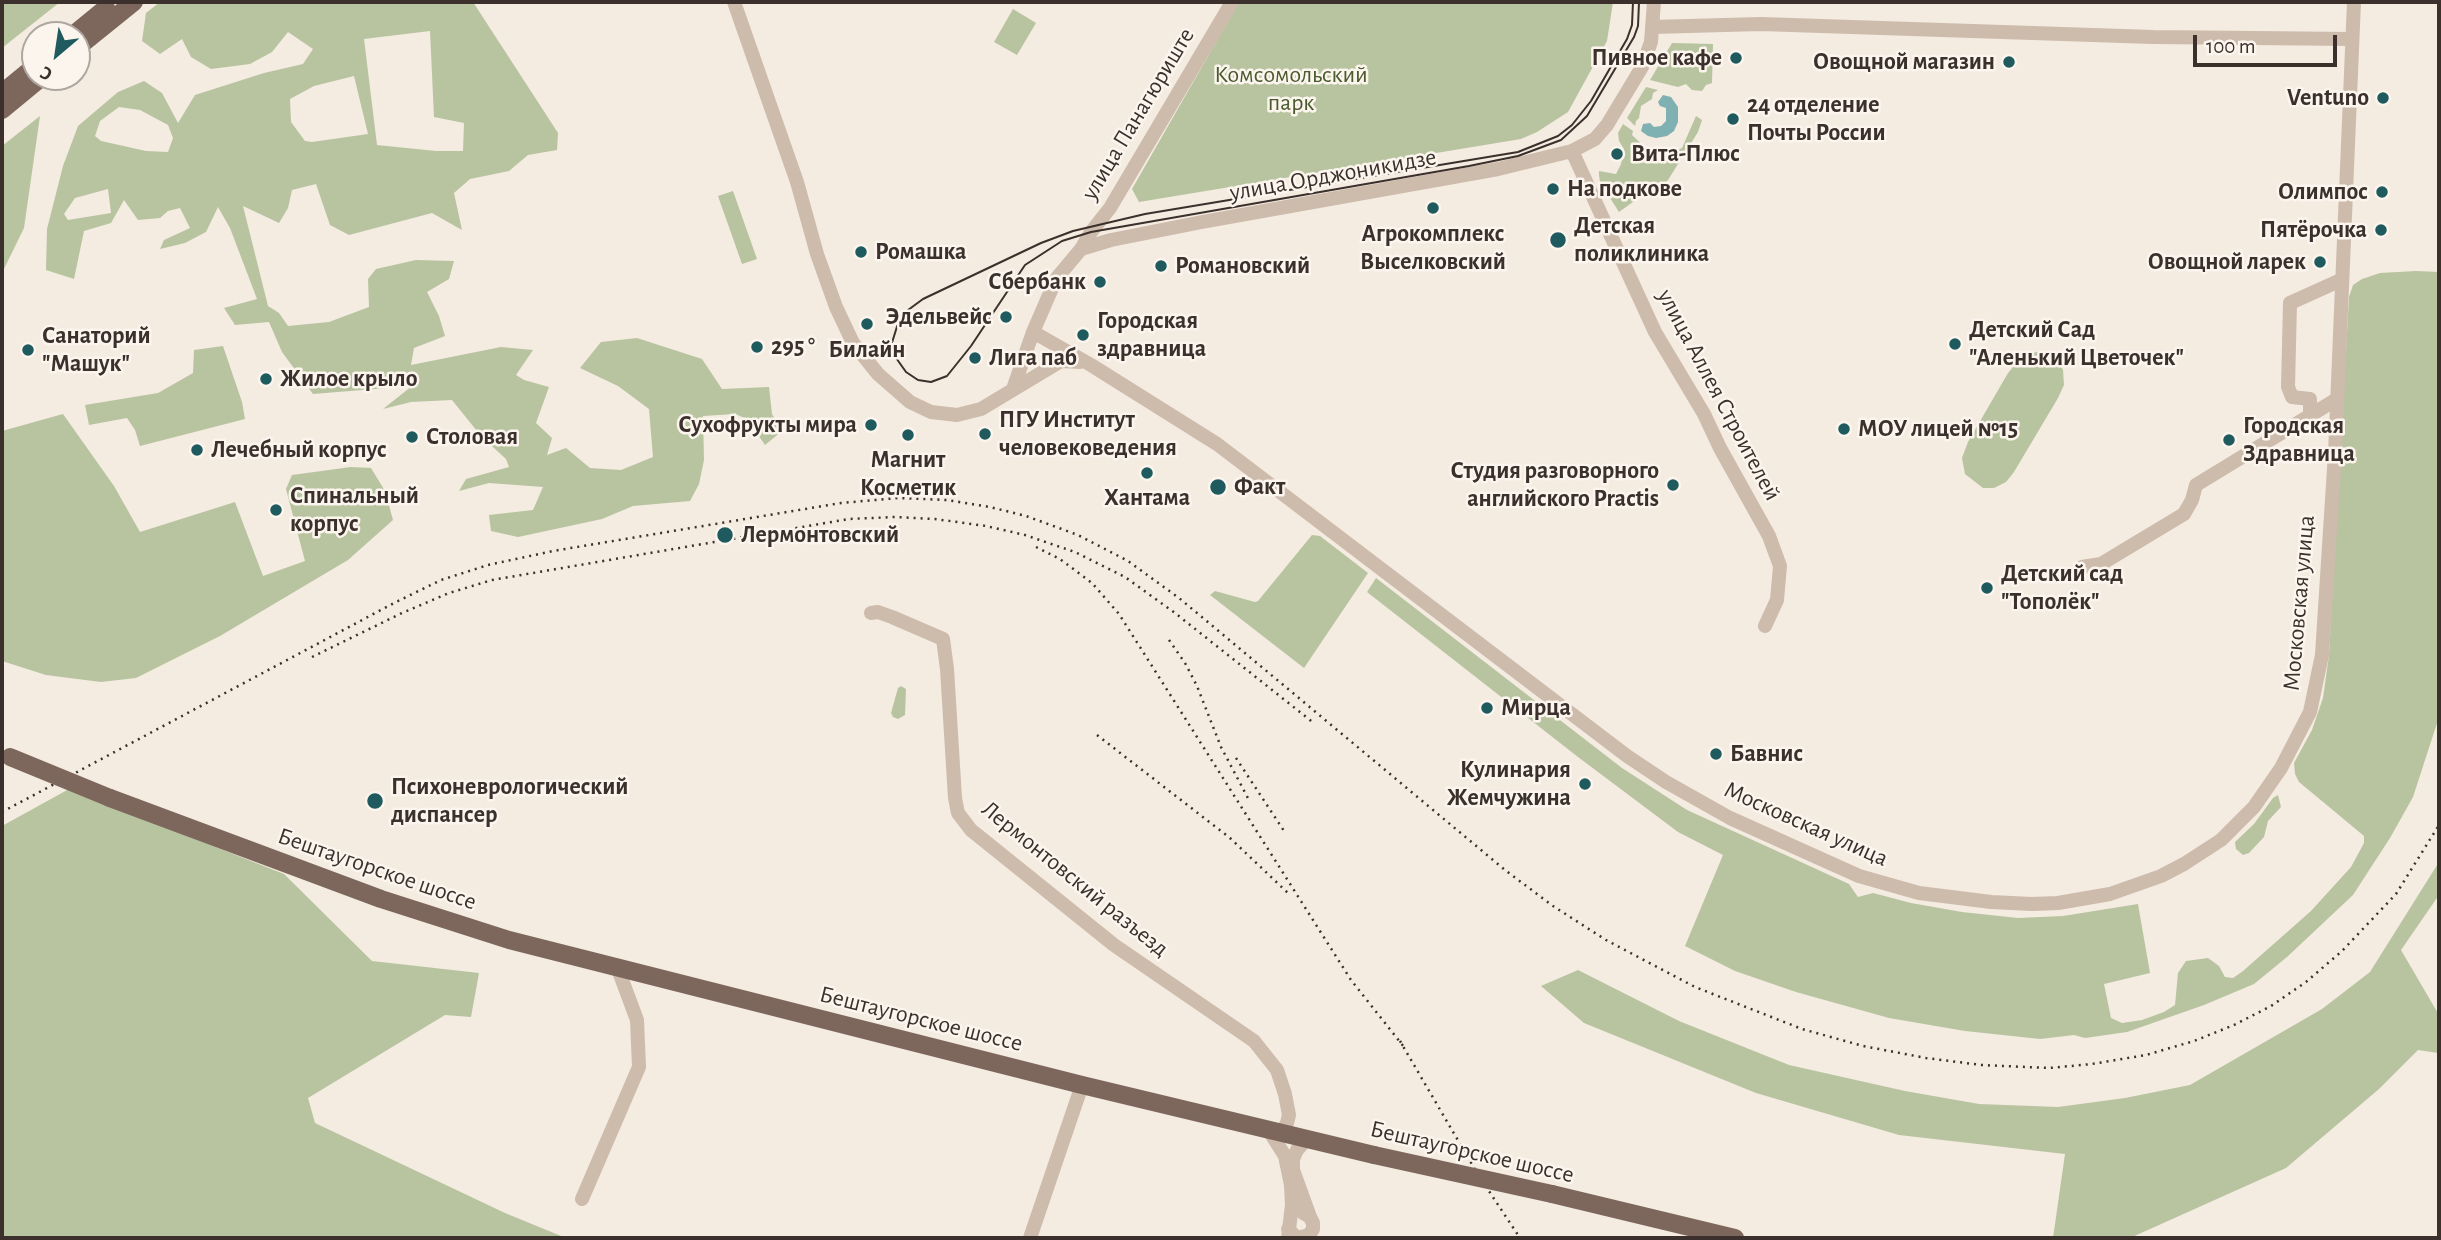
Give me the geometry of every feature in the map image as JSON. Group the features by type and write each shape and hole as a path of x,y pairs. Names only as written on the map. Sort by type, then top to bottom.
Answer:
{"main road":[{"path":"90,21 114,2"},
{"path":"91,37 134,2"},
{"path":"2,93 21,77"},
{"path":"2,110 25,91"},
{"name":"Бештаугорское шоссе","path":"6,756 110,798 381,899 509,940 1082,1085 1735,1238"}],"street":[{"name":"Московская улица","path":"734,2 797,182 821,265 843,325 853,343 878,374 901,395 931,412 944,415 967,414 995,402 1013,388 1061,361 1070,360 1091,365"},
{"name":"улица Панагюриште","path":"1081,249 1111,208 1232,2"},
{"name":"улица Орджоникидзе","path":"1081,249 1111,240 1202,222 1498,169 1572,151 1595,139 1607,125 1642,67 1651,42 1654,2"},
{"name":"Московская улица","path":"1033,332 1217,444 1597,734 1683,792 1731,818 1816,858 1887,886 1956,899 2032,904 2058,903 2110,894 2134,887 2184,864 2221,841 2254,807 2281,768 2310,712 2322,655 2337,399 2354,2"},
{"path":"1652,27 1761,24 2153,37 2352,39"},
{"name":"улица Аллея Строителей","path":"1572,151 1655,332 1704,414 1769,536 1780,566 1777,600 1765,626"},
{"path":"1013,388 1056,279 1081,249"},
{"path":"2310,415 2310,399 2292,397 2288,387 2290,303 2341,280"},
{"path":"2082,567 2101,564 2184,514 2196,485 2337,399"},
{"name":"Лермонтовский разъезд","path":"871,613 878,612 892,617 943,639 958,814 971,830 1114,945 1254,1041 1277,1070 1285,1094 1289,1115 1287,1123 1275,1131"},
{"path":"582,1199 639,1067 637,1020 618,969"},
{"path":"1030,1238 1082,1085"},
{"path":"1275,1131 1285,1156 1291,1185 1292,1205 1288,1230"},
{"path":"1288,1230 1297,1238 1308,1237 1313,1229 1293,1170 1293,1158 1307,1139"},
{"path":"1288,1230 1297,1213 1310,1217"}],"green space":[{"path":"2,2 60,2 36,21 21,21 21,33 2,48"},
{"path":"160,2 473,2 558,133 557,150 528,155 509,171 470,179 454,193 462,230 432,213 349,235 330,225 316,184 292,190 288,208 279,223 243,206 268,306 279,313 288,326 329,322 369,307 368,279 376,269 416,260 454,261 449,279 427,292 445,336 414,348 411,365 501,347 533,350 516,375 549,387 536,423 552,438 547,455 566,448 590,468 621,470 653,457 649,409 618,386 580,368 601,342 637,338 702,359 722,389 769,387 772,414 782,431 765,445 747,419 735,414 703,416 704,460 699,484 690,501 633,506 602,519 518,537 491,531 489,515 533,510 543,487 489,483 459,491 466,479 509,467 506,459 481,436 452,400 411,402 383,409 412,386 313,394 282,352 269,322 235,325 224,308 257,299 230,228 218,207 206,232 185,243 160,249 164,240 190,228 180,208 168,211 160,218 138,220 124,200 111,223 84,231 74,279 46,270 47,229 63,166 78,126 118,92 144,81 162,93 178,123 195,95 264,73 303,64 313,49 288,32 272,52 250,64 211,69 191,57 182,39 160,54 142,41 146,13","holes":["430,31 434,117 464,123 463,151 377,145 364,39","354,76 368,134 305,141 291,122 290,99 314,86","119,107 140,110 168,125 173,138 168,152 146,151 101,141 95,136 100,121","108,189 111,213 68,220 64,214 75,198"]},
{"name":"Комсомольский парк","path":"1239,2 1613,2 1607,41 1568,112 1521,139 1139,202 1132,189"},
{"path":"1013,9 1036,23 1017,55 994,42"},
{"path":"1672,43 1713,44 1712,83 1706,85 1702,91 1692,90 1686,84 1678,87 1650,80"},
{"path":"1646,87 1658,90 1653,93 1652,99 1641,106 1635,126 1627,118"},
{"path":"40,116 24,228 2,273 2,146"},
{"path":"1696,116 1702,120 1698,132 1668,180 1656,192 1649,182 1640,197 1619,212 1610,198 1610,192 1604,190 1600,182 1599,171 1616,174 1624,149 1618,133 1623,124 1633,131 1632,135 1647,149 1647,158 1655,161 1682,148"},
{"path":"733,191 757,259 742,264 718,196"},
{"path":"2439,272 2439,717 2413,797 2353,895 2287,957 2254,984 2127,1032 2085,1038 2074,1035 2040,1039 1965,1031 1889,1018 1796,992 1735,971 1685,946 1723,855 1678,832 1367,592 1376,578 1622,768 1687,810 1849,884 1858,897 1873,893 1962,912 2018,918 2063,916 2138,904 2150,973 2104,984 2111,1018 2122,1023 2142,1020 2175,1005 2178,973 2186,961 2208,958 2219,966 2225,977 2233,978 2243,971 2311,911 2351,867 2364,843 2364,836 2299,782 2294,763 2312,730 2323,698 2329,655 2349,297 2353,285 2362,279 2380,273"},
{"path":"223,346 245,419 140,446 135,430 127,418 89,425 85,405 158,393 193,373 194,350"},
{"path":"2041,351 2056,359 2063,370 2064,385 2014,472 2006,482 1994,488 1983,488 1965,474 1962,458 1968,442 2008,373 2019,360"},
{"path":"63,414 114,486 140,532 235,502 263,576 305,561 286,489 292,475 351,467 371,468 385,491 393,520 348,560 220,636 136,678 101,682 46,675 2,661 2,431"},
{"path":"1312,535 1320,536 1368,573 1304,668 1210,595 1215,591 1258,601"},
{"path":"901,686 906,689 905,715 898,719 891,713 898,688"},
{"path":"69,789 284,874 372,961 479,973 471,1017 445,1015 308,1098 315,1123 505,1213 566,1238 2,1238 2,826"},
{"path":"2278,795 2281,807 2268,821 2264,837 2249,853 2243,855 2236,849 2235,842"},
{"path":"2439,862 2439,895 2401,950 2439,1015 2438,1053 2418,1050 2379,1089 2286,1168 2130,1238 2053,1238 2065,1154 1899,1135 1756,1093 1584,1023 1541,986 1578,970 1679,1021 1789,1065 1905,1091 1979,1104 2058,1107 2125,1098 2190,1085 2322,1009 2370,972"}],"water":[{"path":"1663,95 1671,97 1678,107 1678,122 1674,131 1667,136 1648,136 1641,131 1643,124 1650,123 1654,127 1661,126 1666,121 1666,108 1658,102"}],"tram line":[{"path":"1633,2 1632,25 1627,39 1591,101 1572,125 1558,136 1518,152 1145,214 1073,231 1041,243 923,299 899,320 891,346 894,355 906,372 918,380 931,382 947,376 971,346 1025,265 1062,241 1091,232 1469,166 1518,156 1561,140 1587,116 1634,37 1638,26 1639,2"}],"railway":[{"path":"2,812 441,580 488,565 553,551 841,503 898,498 947,500 1026,516 1078,535 1128,561 1179,598 1505,870 1553,906 1606,940 1695,987 1802,1029 1863,1046 1981,1065 2049,1068 2146,1055 2194,1041 2271,1006 2306,982 2342,951 2396,894 2439,825"},
{"path":"312,657 402,613 449,593 492,580 849,519 935,519 1025,535 1075,552 1125,577 1175,613 1315,724"},
{"path":"1036,547 1060,559 1092,583 1119,614 1351,980 1404,1047"},
{"path":"1169,640 1197,686 1221,747 1250,802"},
{"path":"1097,735 1230,838 1289,894"},
{"path":"1236,758 1286,834"},
{"path":"1400,1041 1477,1173 1520,1238"}],"place":[{"name":"Пивное кафе","path":"1736,58"},
{"name":"Овощной магазин","path":"2009,62"},
{"name":"Ventuno","path":"2383,98"},
{"name":"24 отделение Почты России","path":"1733,119"},
{"name":"Вита-Плюс","path":"1617,154"},
{"name":"На подкове","path":"1553,189"},
{"name":"Олимпос","path":"2382,192"},
{"name":"Агрокомплекс Выселковский","path":"1433,208"},
{"name":"Пятёрочка","path":"2381,230"},
{"name":"Детская поликлиника","path":"1558,240"},
{"name":"Ромашка","path":"861,252"},
{"name":"Овощной ларек","path":"2320,262"},
{"name":"Романовский","path":"1161,266"},
{"name":"Сбербанк","path":"1100,282"},
{"name":"Эдельвейс","path":"1006,317"},
{"name":"Билайн","path":"867,324"},
{"name":"Городская здравница","path":"1083,335"},
{"name":"Детский Сад \"Аленький Цветочек\"","path":"1955,344"},
{"name":"295 °","path":"757,347"},
{"name":"Санаторий \"Машук\"","path":"28,350"},
{"name":"Лига паб","path":"975,358"},
{"name":"Жилое крыло","path":"266,379"},
{"name":"Сухофрукты мира","path":"871,425"},
{"name":"МОУ лицей №15","path":"1844,429"},
{"name":"ПГУ Институт человековедения","path":"985,434"},
{"name":"Магнит Косметик","path":"908,435"},
{"name":"Столовая","path":"412,437"},
{"name":"Городская Здравница","path":"2229,440"},
{"name":"Лечебный корпус","path":"197,450"},
{"name":"Хантама","path":"1147,473"},
{"name":"Студия разговорного английского Practis","path":"1673,485"},
{"name":"Факт","path":"1218,487"},
{"name":"Спинальный корпус","path":"276,510"},
{"name":"Лермонтовский","path":"725,535"},
{"name":"Детский сад \"Тополёк\"","path":"1987,588"},
{"name":"Мирца","path":"1487,708"},
{"name":"Бавнис","path":"1716,754"},
{"name":"Кулинария Жемчужина","path":"1585,784"},
{"name":"Психоневрологический диспансер","path":"375,801"}]}
